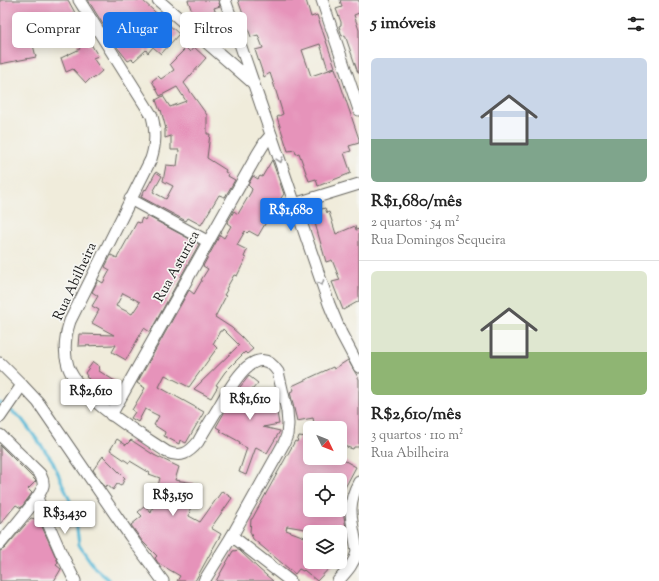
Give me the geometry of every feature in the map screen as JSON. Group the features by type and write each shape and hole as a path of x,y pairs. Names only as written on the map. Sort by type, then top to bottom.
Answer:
{"street":[{"name":"Rua Abilheira","path":"79,0 152,116 155,128 155,146 151,159 70,321 65,339 65,352 68,367 74,378 111,415 167,452 174,455 180,455 188,452 198,442 237,377 245,368 254,362 262,360 275,367 278,372 287,411 287,435 284,443 232,536 204,581"},
{"path":"158,0 253,84"},
{"path":"225,0 329,304 341,333 359,367"},
{"path":"322,0 359,110"},
{"name":"Rua Asturica","path":"111,415 256,154 271,135"},
{"path":"294,204 359,184"},
{"path":"130,199 207,241"},
{"path":"0,363 38,402 162,581"},
{"path":"0,417 22,385"},
{"path":"0,435 40,474 44,485 37,498 0,544"},
{"path":"338,581 348,569 358,552 351,505 354,492 359,482"},
{"path":"37,498 75,581"},
{"path":"232,536 290,581"}],"building":[{"path":"0,0 68,0 75,12 12,12 12,48 34,48 36,57 0,64"},
{"path":"88,0 142,0 155,12 103,12 103,24"},
{"path":"188,0 218,0 220,6 214,8 215,12 192,12"},
{"path":"238,0 306,0 311,17 317,15 335,67 328,69 320,44 302,50 311,76 335,68 359,139 359,143 349,146 351,151 344,153 351,173 318,186 316,179 309,181 299,153 296,154 295,150 288,151 277,117 283,114 274,85 270,73 264,77 255,50 263,48 258,35 251,37 247,26 247,12 242,12"},
{"path":"340,0 359,0 359,13 354,15 359,30 359,73 345,35 342,36 339,26 341,25 341,22 336,9 342,7"},
{"path":"172,28 179,34 172,42"},
{"path":"93,48 98,56 93,58 102,71 86,83 73,69 66,72 61,58 80,49"},
{"path":"118,48 152,48 148,53 146,50 134,61 132,59 128,61"},
{"path":"154,48 166,48 161,54"},
{"path":"186,48 190,52 195,48 206,58 184,83 207,115 207,134 210,134 207,158 226,170 225,172 229,174 228,176 235,180 225,197 219,195 201,225 188,218 186,221 141,197 156,172 162,176 153,192 166,199 173,186 163,181 166,165 177,166 179,150 171,150 171,136 165,138 166,129 161,110 160,111 156,100 163,96 170,107 186,101 177,87 160,96 152,81 158,76 161,79 174,70 170,64"},
{"path":"272,160 284,194 258,236 249,231 247,233 245,231 237,245 247,250 244,257 246,258 237,276 234,275 226,289 227,290 224,295 226,296 215,317 232,328 253,349 247,354 245,352 225,372 216,385 218,386 211,398 194,389 239,345 223,329 220,331 213,344 217,348 189,387 165,375 159,387 204,412 186,443 180,440 179,444 164,436 165,432 154,425 159,416 145,409 138,422 131,418 135,412 132,410 145,388 137,383 189,290 194,294 202,280 208,269 203,266 220,235 224,238 231,226 227,223 234,211 238,214 251,192 252,189 248,185 253,176 258,179 260,176 262,177"},
{"path":"325,208 327,213 329,212 336,234 355,226 356,230 359,229 359,301 343,310 332,282 340,280 332,260 326,262 313,216 319,214 318,210"},
{"path":"147,216 199,244 150,332 144,328 126,360 112,352 116,345 78,346 79,334 114,335 92,323 99,310 92,306 98,296 92,292 98,280 103,283 110,270 105,267 111,255 117,258 137,222 140,223 142,218 145,220","holes":["123,293 140,302 132,314 116,306"]},
{"path":"348,360 359,379 359,447 354,447 353,449 347,447 347,421 314,421 313,418 297,421 290,392 294,390 292,386 333,367 334,369"},
{"path":"93,362 100,367 99,371 115,381 109,390 114,394 110,400 87,382 89,379 86,377 87,376 85,373"},
{"path":"249,376 258,383 252,390 255,391 252,398 272,395 276,407 279,424 263,427 280,431 267,453 256,447 246,475 239,472 247,448 216,427 236,392"},
{"path":"299,436 303,436 303,465 347,465 347,462 356,467 347,484 347,473 303,473 303,517 344,517 346,525 303,525 303,529 287,526 286,530 303,536 303,569 328,569 317,581 304,570 299,569 295,574 253,539 250,532 251,519 295,441 297,442"},
{"path":"117,439 126,445 131,440 154,455 179,467 175,480 194,483 189,516 200,522 222,491 232,498 211,528 221,534 195,581 177,581 180,576 158,563 155,558 157,556 142,541 131,525 142,516 138,512 145,506 151,513 160,478 149,474 150,473 130,461 129,463 110,450"},
{"path":"0,445 36,481 28,489 32,493 21,508 16,505 0,524"},
{"path":"103,456 125,478 121,486 117,484 113,490 107,485 106,487 104,486 93,470"},
{"path":"31,518 39,520 58,562 56,565 61,569 54,581 0,581 0,551 5,548"},
{"path":"239,550 273,581 216,581 233,551"}],"waterway":[{"path":"0,403 21,418 52,460 75,512 79,545 95,568 110,581"}]}
